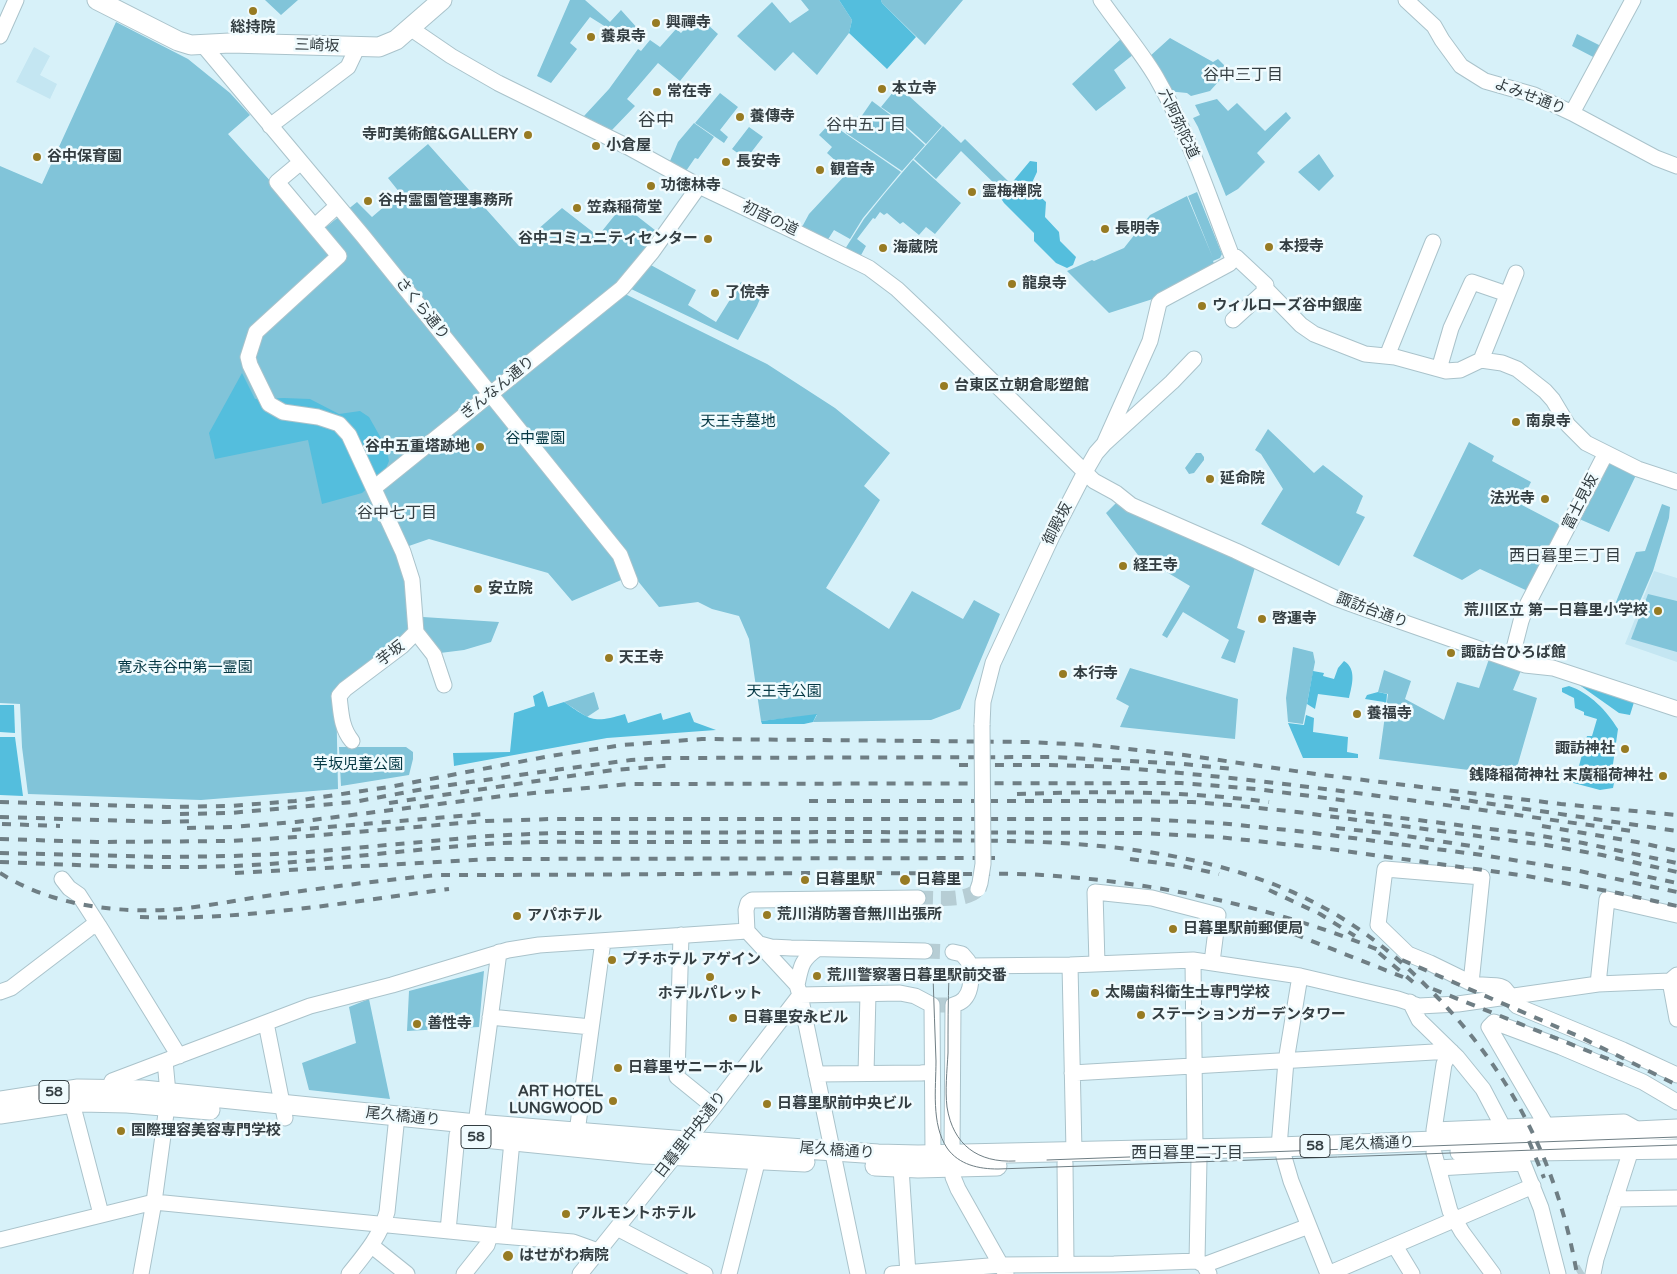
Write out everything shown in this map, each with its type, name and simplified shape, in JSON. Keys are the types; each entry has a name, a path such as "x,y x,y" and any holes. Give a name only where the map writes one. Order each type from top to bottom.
{"main road":[{"name":"三崎坂","path":"97,0 178,41 191,45 230,43 357,48 379,47 396,40 442,0"},
{"name":"尾久橋通り","path":"0,1100 78,1089 109,1089 168,1100 396,1122 476,1124 577,1132 758,1159 878,1154 946,1159 1435,1148 1677,1149"},
{"name":"尾久橋通り","path":"0,1114 72,1103 127,1103 168,1100"},
{"name":"尾久橋通り","path":"396,1122 457,1135 644,1154 681,1148 833,1157 901,1168 946,1159"},
{"name":"尾久橋通り","path":"1435,1148 1640,1130 1677,1129"}],"street":[{"path":"0,36 16,0"},
{"name":"六阿弥陀道","path":"1101,0 1143,58 1167,98 1189,146 1234,258"},
{"path":"1572,113 1633,0"},
{"name":"よみせ通り","path":"1411,4 1434,26 1461,66 1485,81 1534,95 1572,113 1634,148 1677,166"},
{"name":"初音の道","path":"410,28 451,56 498,83 628,147 699,186 866,267 887,281 934,324 1085,472"},
{"name":"さくら通り","path":"203,45 337,206 620,555 630,581"},
{"path":"270,126 348,67 357,48"},
{"path":"300,162 277,182 314,226 337,206"},
{"name":"ぎんなん通り","path":"374,488 622,288 652,252 699,186"},
{"name":"芋坂","path":"314,226 339,256 338,258 256,332 248,357 269,404 284,412 318,417 339,424 348,434 403,552 412,580 416,632 402,646 345,689 339,696 345,733 352,741"},
{"path":"1387,356 1433,242"},
{"path":"1104,444 1150,341 1159,303 1229,264 1234,258 1265,287 1292,317 1314,334 1365,354 1387,356 1446,371 1460,370 1480,360 1502,363 1516,369 1535,382 1553,400 1568,425 1586,442 1638,470 1677,482"},
{"path":"1480,360 1516,273"},
{"path":"1439,369 1451,328 1472,282 1507,294"},
{"path":"1233,320 1265,287"},
{"name":"御殿坂","path":"978,889 983,864 983,702 994,663 1052,534 1096,453 1194,359"},
{"name":"富士見坂","path":"1511,660 1526,607 1606,453"},
{"name":"諏訪台通り","path":"1085,472 1094,481 1116,493 1131,505 1335,598 1525,665 1553,668 1677,709"},
{"path":"416,632 434,655 444,685"},
{"path":"1471,983 1482,877 1385,868 1378,925 1408,954 1471,983 1478,986 1501,986 1517,1006 1623,1050 1677,1075"},
{"path":"62,879 79,896 99,926 172,1059 154,1202 140,1274"},
{"path":"1097,964 1096,892 1152,898 1218,915 1212,962"},
{"path":"918,898 752,900 748,903 746,910 747,931 799,990 909,994 932,1004 932,1072 946,1159 958,1189 1004,1269"},
{"path":"1598,984 1607,899 1677,915"},
{"path":"0,992 12,988 91,927 99,926"},
{"path":"109,1089 112,1081 310,1006 392,985 499,952 539,945 747,931"},
{"path":"681,935 677,1077 714,1107"},
{"path":"577,1132 603,941"},
{"path":"760,944 771,947 817,949 925,950"},
{"path":"817,949 807,956 802,966 799,990 858,1274"},
{"path":"476,1124 499,952"},
{"path":"946,1159 953,1005 962,1002 969,991 970,966 965,956 953,952"},
{"path":"970,966 1070,965 1193,960 1300,976 1398,998 1419,1006 1458,1004 1598,984 1673,978 1677,1019"},
{"path":"1193,960 1193,1066 1203,1267"},
{"path":"1066,1264 1072,1073 1070,965"},
{"path":"1300,976 1286,1061 1281,1152 1328,1274 1533,1186"},
{"name":"日暮里中央通り","path":"580,1274 714,1107 799,990"},
{"path":"866,1073 868,994"},
{"path":"1410,1002 1419,1020 1457,1057 1483,1089 1503,1127"},
{"path":"490,1017 591,1027"},
{"path":"1546,1125 1489,1027 1494,1022 1561,1047 1643,1082 1677,1102"},
{"path":"266,1023 284,1111"},
{"path":"1072,1073 1451,1051"},
{"path":"1451,1051 1444,1064 1435,1148 1450,1211 1462,1232 1493,1274"},
{"path":"816,1074 932,1072"},
{"path":"72,1103 102,1214"},
{"path":"349,1274 372,1246 384,1224 387,1212 396,1122"},
{"path":"1435,1148 1503,1127 1624,1122 1640,1130"},
{"path":"448,1230 457,1135"},
{"path":"464,1274 496,1236 512,1141"},
{"path":"1435,1148 1524,1163 1541,1208 1558,1274"},
{"path":"1593,1273 1631,1150"},
{"path":"729,1274 758,1159"},
{"path":"901,1168 908,1273"},
{"path":"1615,1199 1677,1198"},
{"path":"0,1240 154,1202 573,1242 598,1251"},
{"path":"892,1274 1066,1264 1203,1267 1308,1226"},
{"path":"617,1228 697,1272"},
{"path":"372,1246 407,1274"},
{"path":"1396,1246 1412,1274"}],"shaded area":[{"path":"839,0 881,0 916,37 887,69 849,33 852,20"},
{"path":"34,47 50,56 40,75 57,84 50,99 16,82"},
{"path":"1030,161 1037,162 1037,172 1030,187 1046,202 1045,217 1059,232 1060,241 1076,257 1073,265 1067,268 1056,263 1034,241 1034,233 1000,197"},
{"path":"242,373 255,399 310,399 339,414 360,411 369,417 386,447 389,461 384,473 362,493 322,504 308,440 215,459 209,433"},
{"name":"荒川区立 第一日暮里小学校","path":"1654,571 1677,578 1677,662 1625,644"},
{"path":"1344,661 1351,668 1352,673 1349,698 1318,694 1315,709 1307,704 1313,671 1324,673 1323,676 1334,679 1338,668"},
{"path":"1578,684 1635,699 1630,715 1619,713"},
{"path":"1569,686 1584,693 1597,703 1618,729 1612,771 1615,778 1613,788 1600,790 1566,781 1567,776 1576,777 1587,736 1592,736 1597,719 1584,715 1584,712 1575,708 1574,698 1562,692 1562,688"},
{"path":"543,691 548,707 564,702 580,713 592,718 605,719 625,714 628,723 661,713 663,720 690,712 694,722 716,730 607,738 454,766 453,753 510,752 514,713 535,706 533,696"},
{"path":"1378,692 1387,694 1386,706 1384,702 1365,699 1367,695"},
{"path":"0,705 14,705 15,733 0,732"},
{"path":"817,714 813,722 804,724 762,724 761,721"},
{"path":"1306,715 1314,718 1313,732 1348,737 1347,752 1358,754 1358,758 1303,758 1288,723 1304,725"},
{"path":"0,737 15,737 23,796 0,795"}],"green space":[{"path":"265,0 298,0 281,15"},
{"path":"570,0 585,0 610,22 621,10 639,30 633,38 626,33 622,37 590,17 570,43 577,49 551,83 537,76"},
{"path":"801,0 839,0 852,20 849,33 817,75 793,52 775,71 737,36 772,2 790,23 809,10"},
{"path":"881,0 963,0 925,45"},
{"path":"697,15 718,34 680,81 658,63 627,99 635,106 611,131 584,116 609,89 638,49 641,51 650,40 660,47 676,29 681,33"},
{"name":"谷中霊園","path":"116,22 188,59 230,93 250,115 228,134 272,183 315,236 357,202 372,217 400,193 388,178 428,144 519,246 562,208 598,236 623,205 660,234 615,289 767,364 835,408 890,453 864,486 880,500 826,588 889,629 912,591 963,619 974,600 1000,614 960,709 931,720 813,722 817,715 761,721 749,639 739,616 712,609 698,602 659,607 633,575 572,601 548,573 429,539 406,547 409,628 395,644 336,691 338,789 201,800 28,794 22,747 20,704 0,703 0,166 42,184"},
{"path":"1577,34 1603,47 1597,59 1572,46"},
{"path":"1122,38 1134,54 1114,70 1126,88 1096,111 1072,84"},
{"path":"1170,38 1213,62 1218,59 1229,70 1210,91 1191,96 1187,93 1167,91 1149,57"},
{"path":"898,86 942,126 926,144 897,118 881,107"},
{"path":"720,93 738,107 720,130 728,137 724,143 695,123"},
{"path":"1217,99 1228,111 1237,103 1265,131 1286,112 1291,118 1257,153 1265,162 1238,189 1226,196 1193,118 1200,115 1195,105"},
{"path":"872,101 925,145 902,171 846,133 858,116 861,117"},
{"path":"694,123 714,137 698,159 695,158 686,171 670,161 678,142"},
{"path":"830,123 901,172 863,218 850,239 834,230 827,241 802,227 809,214 848,172 827,153 832,147 819,135"},
{"path":"943,126 961,143 965,139 1008,181 1000,189 961,151 936,179 914,159"},
{"path":"749,127 763,137 746,159 732,149"},
{"path":"1319,154 1334,176 1319,191 1298,172"},
{"path":"913,160 961,203 935,234 926,227 919,235 903,222 900,224 887,213 884,215 880,212 857,239 866,246 860,257 845,249 864,219"},
{"path":"1197,192 1222,254 1220,258 1213,261 1215,266 1159,297 1109,313 1067,271 1124,248 1150,215 1187,196 1213,258 1188,196"},
{"path":"649,264 696,290 688,305 716,322 741,282 762,294 738,340 629,288"},
{"path":"1268,429 1314,473 1323,465 1363,496 1356,513 1365,517 1339,566 1261,524 1283,489 1261,454 1255,450"},
{"path":"1469,442 1494,456 1492,461 1531,482 1520,504 1564,527 1532,593 1480,569 1462,580 1413,556"},
{"path":"1196,453 1201,453 1204,460 1194,473 1189,474 1185,468"},
{"path":"1607,459 1637,473 1609,532 1577,518"},
{"path":"1117,502 1256,564 1237,628 1245,631 1235,663 1221,658 1229,640 1183,612 1167,638 1162,635 1190,586 1138,555 1106,513"},
{"path":"1662,504 1670,507 1669,518 1653,571 1634,615 1614,607 1636,552 1645,551"},
{"name":"荒川区立 第一日暮里小学校","path":"1648,594 1677,601 1677,652 1631,639"},
{"path":"423,617 499,622 491,642 464,650 440,653 423,634"},
{"path":"1293,647 1313,652 1315,662 1303,724 1288,722 1286,698"},
{"path":"1490,656 1522,668 1513,690 1537,698 1515,774 1494,769 1469,770 1379,759 1388,694 1378,692 1384,670 1411,681 1405,699 1444,720 1457,682 1479,688"},
{"path":"1130,668 1238,699 1235,739 1120,727 1129,706 1116,699"},
{"path":"594,692 599,709 587,717 564,702"},
{"name":"芋坂児童公園","path":"339,747 406,747 413,752 409,775 341,786"},
{"path":"484,971 479,1027 407,1031 409,991"},
{"path":"369,999 390,1099 309,1090 302,1063 356,1043 349,1007"}],"tunnel":[{"path":"918,898 959,898 967,896 978,889"},
{"path":"925,951 953,952"},
{"path":"932,1005 953,1005"},
{"path":"1578,1274 1583,1271"}],"tram line":[{"path":"933,976 936,1117 947,1148 963,1162 977,1167 998,1169 1677,1145"},
{"path":"949,976 946,1094 950,1120 955,1132 969,1149 990,1159 1015,1161"},
{"path":"1047,1160 1677,1137"}],"railway":[{"path":"0,802 167,807 230,806 295,801 389,787 550,756 623,745 702,739 1027,742 1091,745 1184,755 1323,775 1561,804 1677,815"},
{"path":"180,814 230,813 354,802 429,788 555,770 631,760 667,758 1055,757 1183,764 1233,769"},
{"path":"389,803 614,770 674,765"},
{"path":"959,765 1081,766 1186,773 1377,796 1632,831"},
{"path":"187,828 296,822 503,796 629,784 1181,783 1256,789 1349,801"},
{"path":"1017,794 1080,792 1175,794 1269,802"},
{"path":"1451,798 1677,831"},
{"path":"809,801 1092,801 1192,802 1230,805 1546,845 1602,855 1677,872"},
{"path":"1329,809 1530,834 1677,863"},
{"path":"292,830 484,814"},
{"path":"0,817 164,822 197,821"},
{"path":"0,839 97,842 231,841 486,821 552,819 1142,819 1219,823 1307,832 1482,855 1575,870 1677,892"},
{"path":"2,824 60,826"},
{"path":"1542,826 1637,842 1677,851"},
{"path":"1336,828 1393,834 1484,848"},
{"path":"0,853 166,857 232,856 298,853 488,836 551,833 1142,833 1218,837 1322,848 1527,876 1677,906"},
{"path":"0,862 205,867 298,862 520,842 957,840 1013,841 1123,849 1178,857 1231,870 1302,896 1338,916 1388,951 1449,1010 1477,1043 1501,1077 1522,1112 1556,1189 1568,1231 1577,1274"},
{"path":"235,873 491,859 995,858"},
{"path":"1130,859 1182,866 1219,874"},
{"path":"0,873 41,893 64,900 110,909 133,910 190,908 330,887 439,875 1032,874 1085,878 1214,899 1257,909 1341,935 1381,951"},
{"path":"1630,873 1677,883"},
{"path":"140,917 217,916 256,913 334,905 449,889"},
{"path":"1269,890 1320,914 1355,936"},
{"path":"1261,921 1403,977"},
{"path":"1379,953 1413,982"},
{"path":"1402,960 1578,1036 1677,1085"},
{"path":"1433,989 1623,1065"},
{"path":"1529,1141 1544,1178"}],"place":[{"name":"総持院","path":"253,11"},
{"name":"興禪寺","path":"656,23"},
{"name":"養泉寺","path":"591,37"},
{"name":"本立寺","path":"882,89"},
{"name":"常在寺","path":"657,92"},
{"name":"養傳寺","path":"740,117"},
{"name":"寺町美術館&GALLERY","path":"528,135"},
{"name":"小倉屋","path":"596,146"},
{"name":"谷中保育園","path":"37,157"},
{"name":"長安寺","path":"726,162"},
{"name":"観音寺","path":"820,170"},
{"name":"功徳林寺","path":"651,186"},
{"name":"霊梅禅院","path":"972,192"},
{"name":"谷中霊園管理事務所","path":"368,201"},
{"name":"笠森稲荷堂","path":"577,208"},
{"name":"長明寺","path":"1105,229"},
{"name":"谷中コミュニティセンター","path":"708,239"},
{"name":"本授寺","path":"1269,247"},
{"name":"海蔵院","path":"883,248"},
{"name":"龍泉寺","path":"1012,284"},
{"name":"了俒寺","path":"715,293"},
{"name":"ウィルローズ谷中銀座","path":"1202,306"},
{"name":"台東区立朝倉彫塑館","path":"944,386"},
{"name":"南泉寺","path":"1516,422"},
{"name":"谷中五重塔跡地","path":"480,447"},
{"name":"延命院","path":"1210,479"},
{"name":"法光寺","path":"1545,499"},
{"name":"経王寺","path":"1123,566"},
{"name":"安立院","path":"478,589"},
{"name":"荒川区立 第一日暮里小学校","path":"1658,611"},
{"name":"啓運寺","path":"1262,619"},
{"name":"諏訪台ひろば館","path":"1451,653"},
{"name":"天王寺","path":"609,658"},
{"name":"本行寺","path":"1063,674"},
{"name":"養福寺","path":"1357,714"},
{"name":"諏訪神社","path":"1625,749"},
{"name":"銭降稲荷神社 末廣稲荷神社","path":"1663,776"},
{"name":"日暮里駅","path":"805,880"},
{"name":"日暮里","path":"905,880"},
{"name":"荒川消防署音無川出張所","path":"767,915"},
{"name":"アパホテル","path":"517,916"},
{"name":"日暮里駅前郵便局","path":"1173,929"},
{"name":"プチホテル アゲイン","path":"612,960"},
{"name":"荒川警察署日暮里駅前交番","path":"817,976"},
{"name":"ホテルパレット","path":"710,977"},
{"name":"太陽歯科衛生士専門学校","path":"1095,993"},
{"name":"ステーションガーデンタワー","path":"1141,1015"},
{"name":"日暮里安永ビル","path":"733,1018"},
{"name":"善性寺","path":"417,1024"},
{"name":"日暮里サニーホール","path":"618,1068"},
{"name":"ART HOTEL LUNGWOOD","path":"613,1101"},
{"name":"日暮里駅前中央ビル","path":"767,1104"},
{"name":"国際理容美容専門学校","path":"121,1131"},
{"name":"アルモントホテル","path":"566,1214"},
{"name":"はせがわ病院","path":"508,1256"}],"district":[{"name":"谷中三丁目","path":"1243,76"},
{"name":"谷中","path":"656,121"},
{"name":"谷中五丁目","path":"866,126"},
{"name":"谷中七丁目","path":"397,514"},
{"name":"西日暮里三丁目","path":"1565,557"},
{"name":"西日暮里二丁目","path":"1187,1154"}],"park label":[{"name":"天王寺墓地","path":"738,422"},
{"name":"寛永寺谷中第一霊園","path":"185,668"},
{"name":"天王寺公園","path":"784,692"}]}
